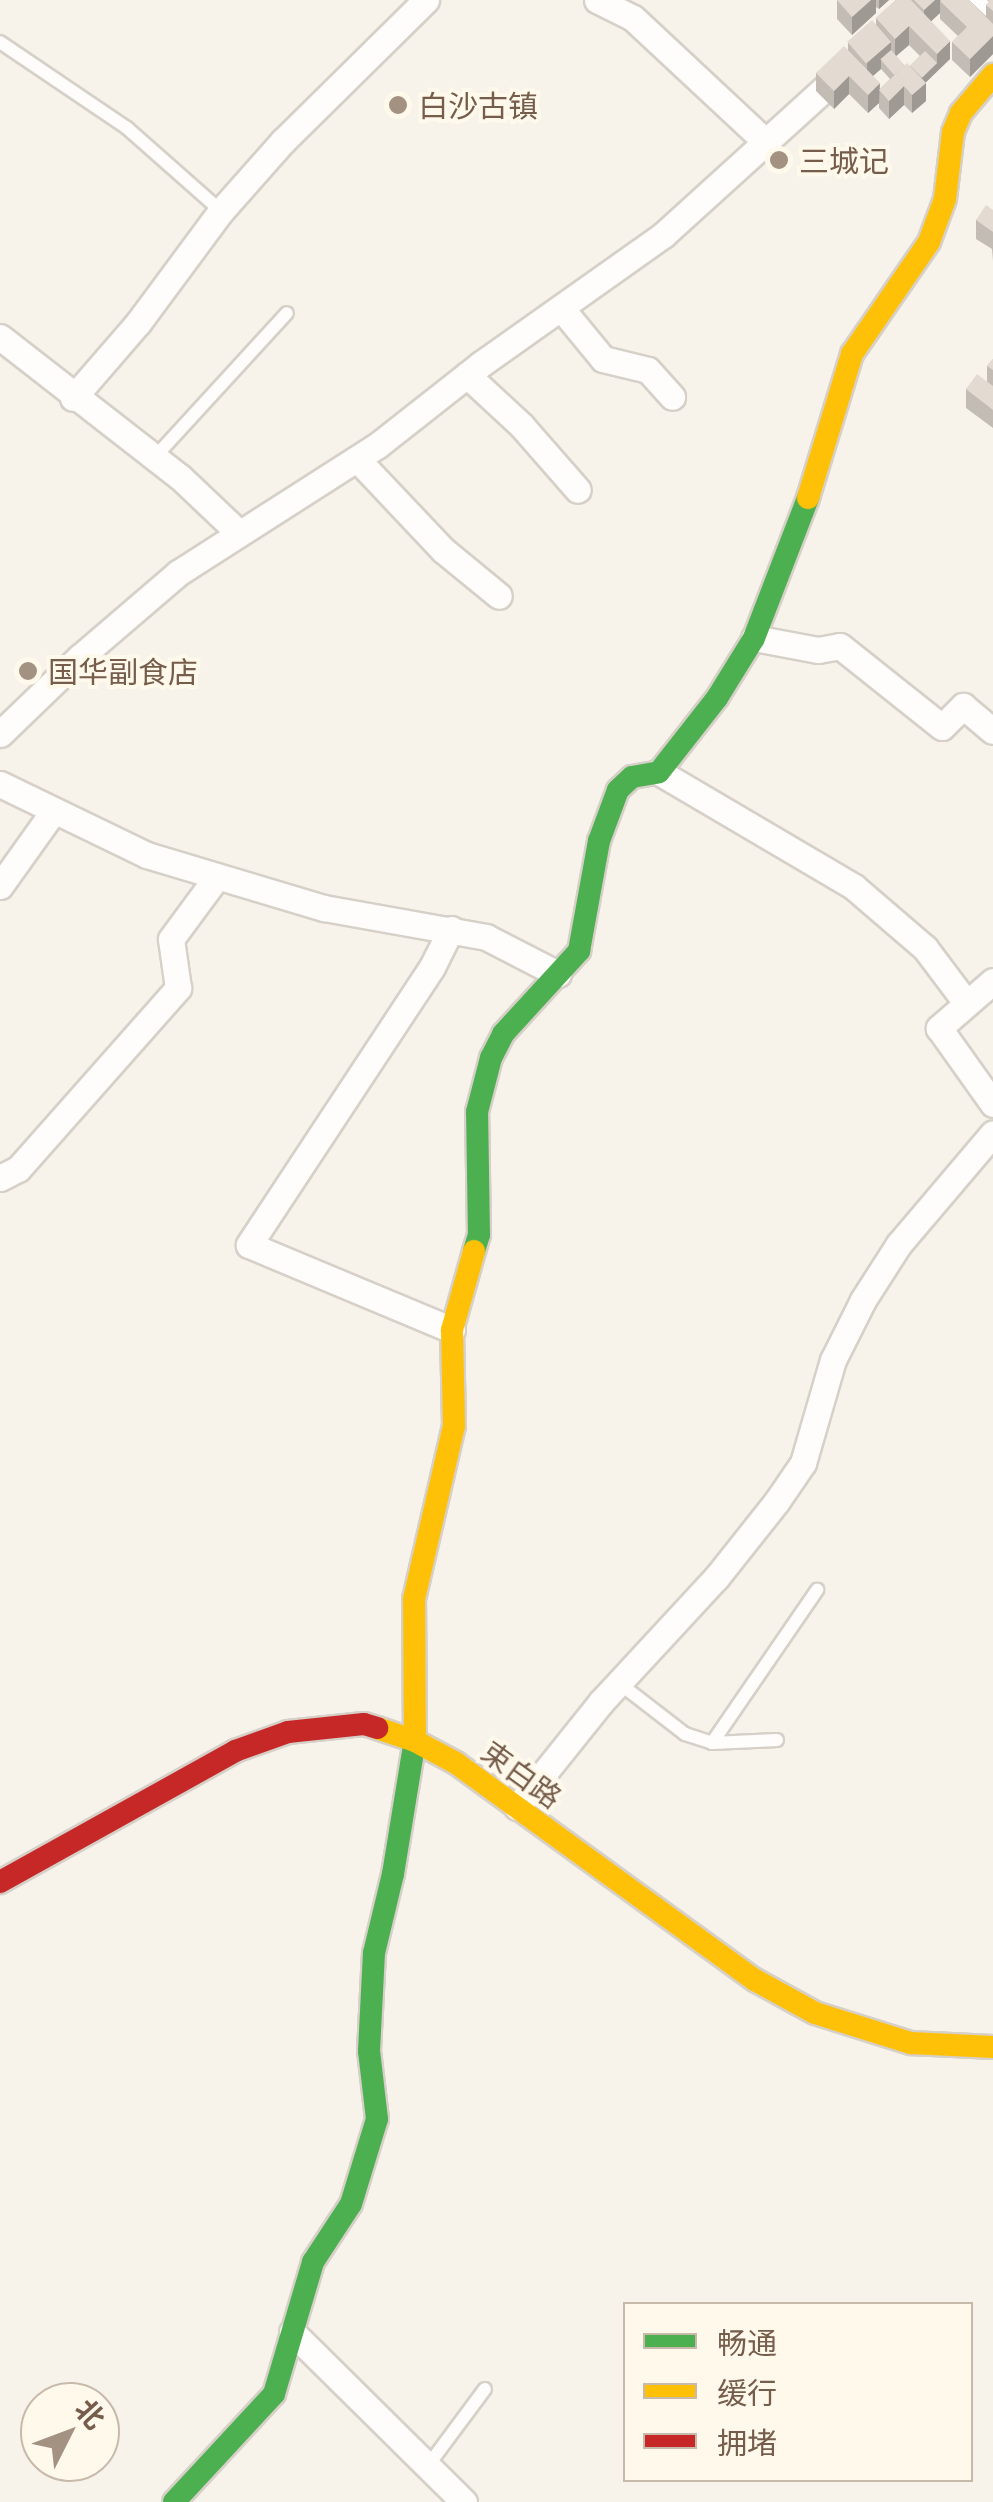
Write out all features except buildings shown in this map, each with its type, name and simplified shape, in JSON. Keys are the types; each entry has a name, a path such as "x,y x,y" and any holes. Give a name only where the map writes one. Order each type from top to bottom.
{"street":[{"path":"72,398 138,323 221,211 282,141 426,0"},
{"path":"598,0 633,18 768,143"},
{"path":"969,0 993,24"},
{"path":"0,734 80,656 178,573 357,459 467,375 663,236 856,59"},
{"path":"174,2502 274,2394 313,2262 351,2204 377,2120 369,2051 374,1953 393,1874 415,1741 414,1599 454,1426 452,1330 479,1236 477,1112 482,1084 503,1034 580,951 609,806 632,778 659,772 717,698 754,638 797,534 852,354 929,242 945,199 953,132 960,112 993,74"},
{"path":"561,308 603,359 648,370 672,397"},
{"path":"0,337 72,398 95,408 155,457 239,533"},
{"path":"467,375 522,425 578,490"},
{"path":"357,459 443,550 499,596"},
{"path":"754,638 818,650 840,646 942,727 963,706 993,731"},
{"path":"659,772 854,887 925,948 965,1001"},
{"path":"0,784 52,813 147,855 216,878 388,922 451,928 486,937 558,974"},
{"path":"0,886 52,813"},
{"path":"0,1178 18,1169 178,988 170,939 216,878"},
{"path":"451,928 432,967 248,1245 452,1330"},
{"path":"992,1102 939,1028 965,1001 993,981"},
{"path":"517,1807 619,1683 716,1578 786,1488 803,1463 833,1360 862,1300 898,1244 993,1133"},
{"name":"束白路","path":"0,1882 261,1740 313,1727 364,1724 415,1741 456,1763 755,1980 814,2014 910,2043 993,2047"},
{"path":"292,2332 464,2502"}],"lane":[{"path":"0,42 128,128 221,211"},
{"path":"155,457 287,313"},
{"path":"712,1743 817,1590"},
{"path":"619,1683 685,1734 712,1743 777,1740"},
{"path":"427,2467 485,2389"}],"traffic: fast":[{"path":"474,1251 479,1235 477,1112 491,1058 503,1034 579,951 599,841 618,790 632,777 659,772 717,698 754,638 808,498"},
{"path":"174,2502 274,2394 313,2262 351,2204 377,2119 369,2051 374,1953 393,1874 415,1739"}],"traffic: slow":[{"path":"808,498 852,354 929,242 945,199 953,132 961,113 993,75"},
{"path":"415,1739 414,1599 454,1426 452,1330 474,1251"},
{"path":"377,1728 415,1741 456,1763 755,1980 815,2013 911,2043 993,2047"}],"traffic: jam":[{"path":"0,1882 235,1751 288,1732 364,1724 377,1728"}],"place":[{"name":"白沙古镇","path":"398,105"},
{"name":"三城记","path":"779,160"},
{"name":"国华副食店","path":"28,671"}]}
